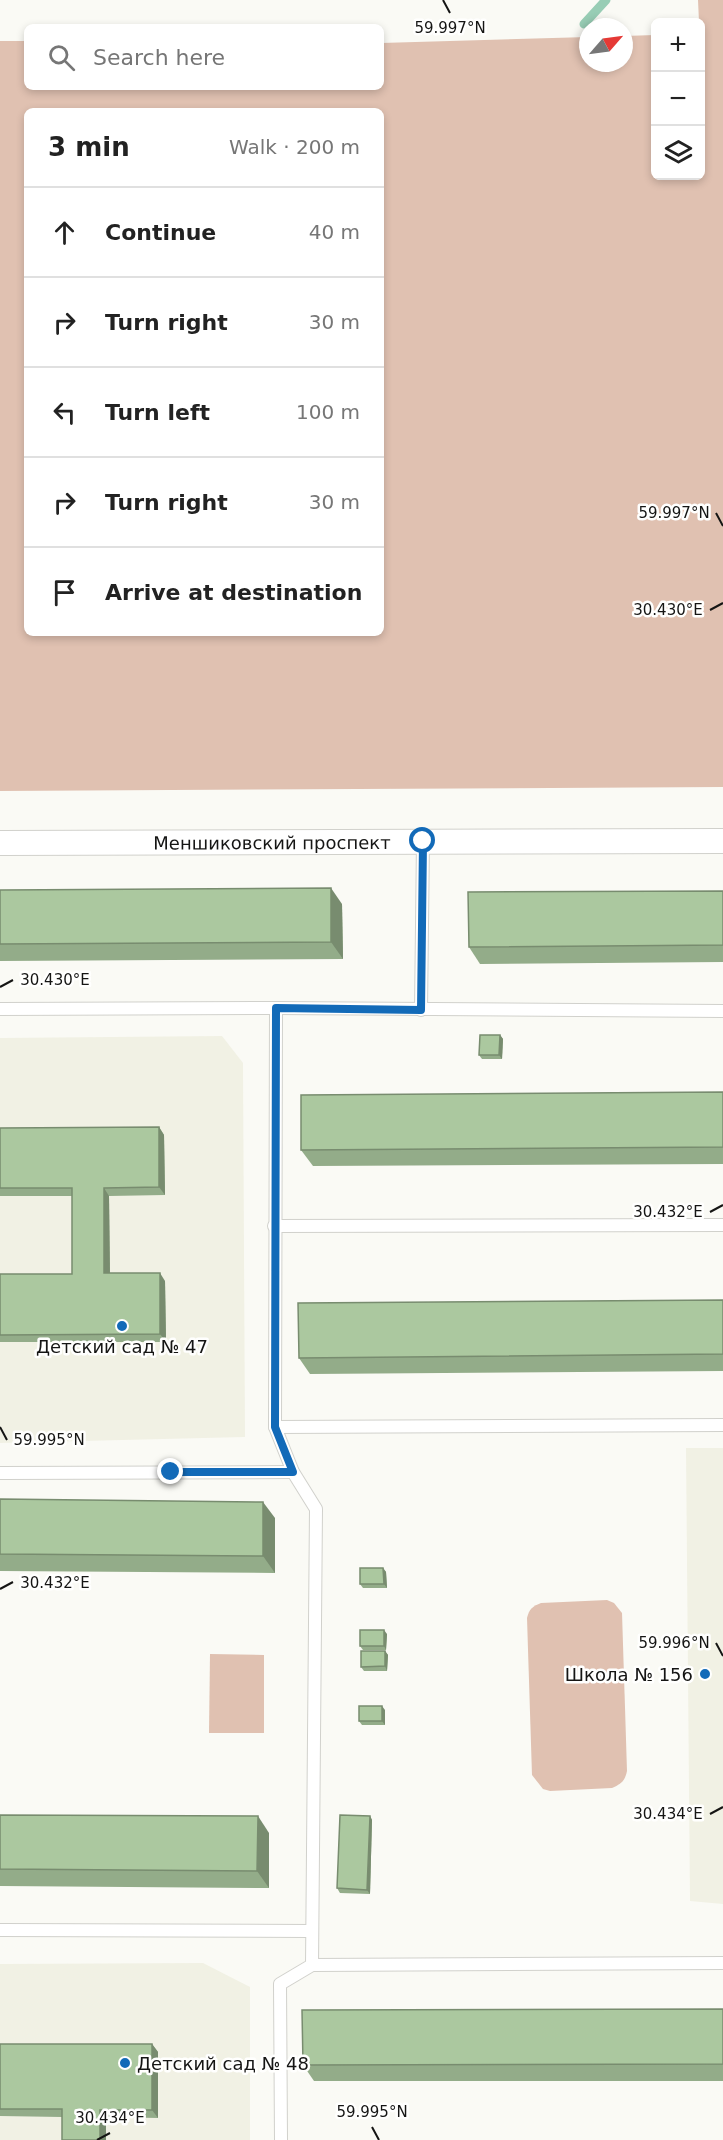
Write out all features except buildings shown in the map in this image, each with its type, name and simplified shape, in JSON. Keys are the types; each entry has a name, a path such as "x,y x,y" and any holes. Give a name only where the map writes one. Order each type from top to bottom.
{"street":[{"name":"Меншиковский проспект","path":"0,843 723,841"}],"lane":[{"path":"421,1010 423,841"},
{"path":"276,1008 275,1427 293,1472 316,1509 312,1965"},
{"path":"0,1009 723,1011"},
{"path":"274,1226 723,1225"},
{"path":"275,1427 723,1425"},
{"path":"0,1473 293,1472"},
{"path":"0,1930 311,1931"},
{"path":"281,2140 280,1984 312,1965 723,1964"}],"shaded area":[{"path":"698,0 723,0 723,787 0,791 0,41 24,41 24,90 384,90 384,43 579,37 579,72 633,72 633,36 651,35 651,180 705,180 705,18 699,18"},
{"name":"Детский сад № 47","path":"222,1036 243,1063 245,1437 0,1443 0,1038"},
{"name":"Школа № 156","path":"686,1448 723,1448 723,1904 690,1901"},
{"path":"607,1600 614,1603 622,1613 626,1774 622,1782 612,1788 550,1791 543,1789 532,1775 528,1615 532,1608 541,1603"},
{"path":"210,1654 264,1655 264,1733 209,1733"},
{"name":"Детский сад № 48","path":"203,1963 250,1987 250,2140 0,2140 0,1964"}],"waterway":[{"path":"590,18 606,0"}],"place":[{"name":"Детский сад № 47","path":"122,1326"},
{"name":"Школа № 156","path":"705,1674"},
{"name":"Детский сад № 48","path":"125,2063"}],"route":[{"path":"171,1472 293,1472 275,1427 276,1008 421,1010 423,841"}]}
